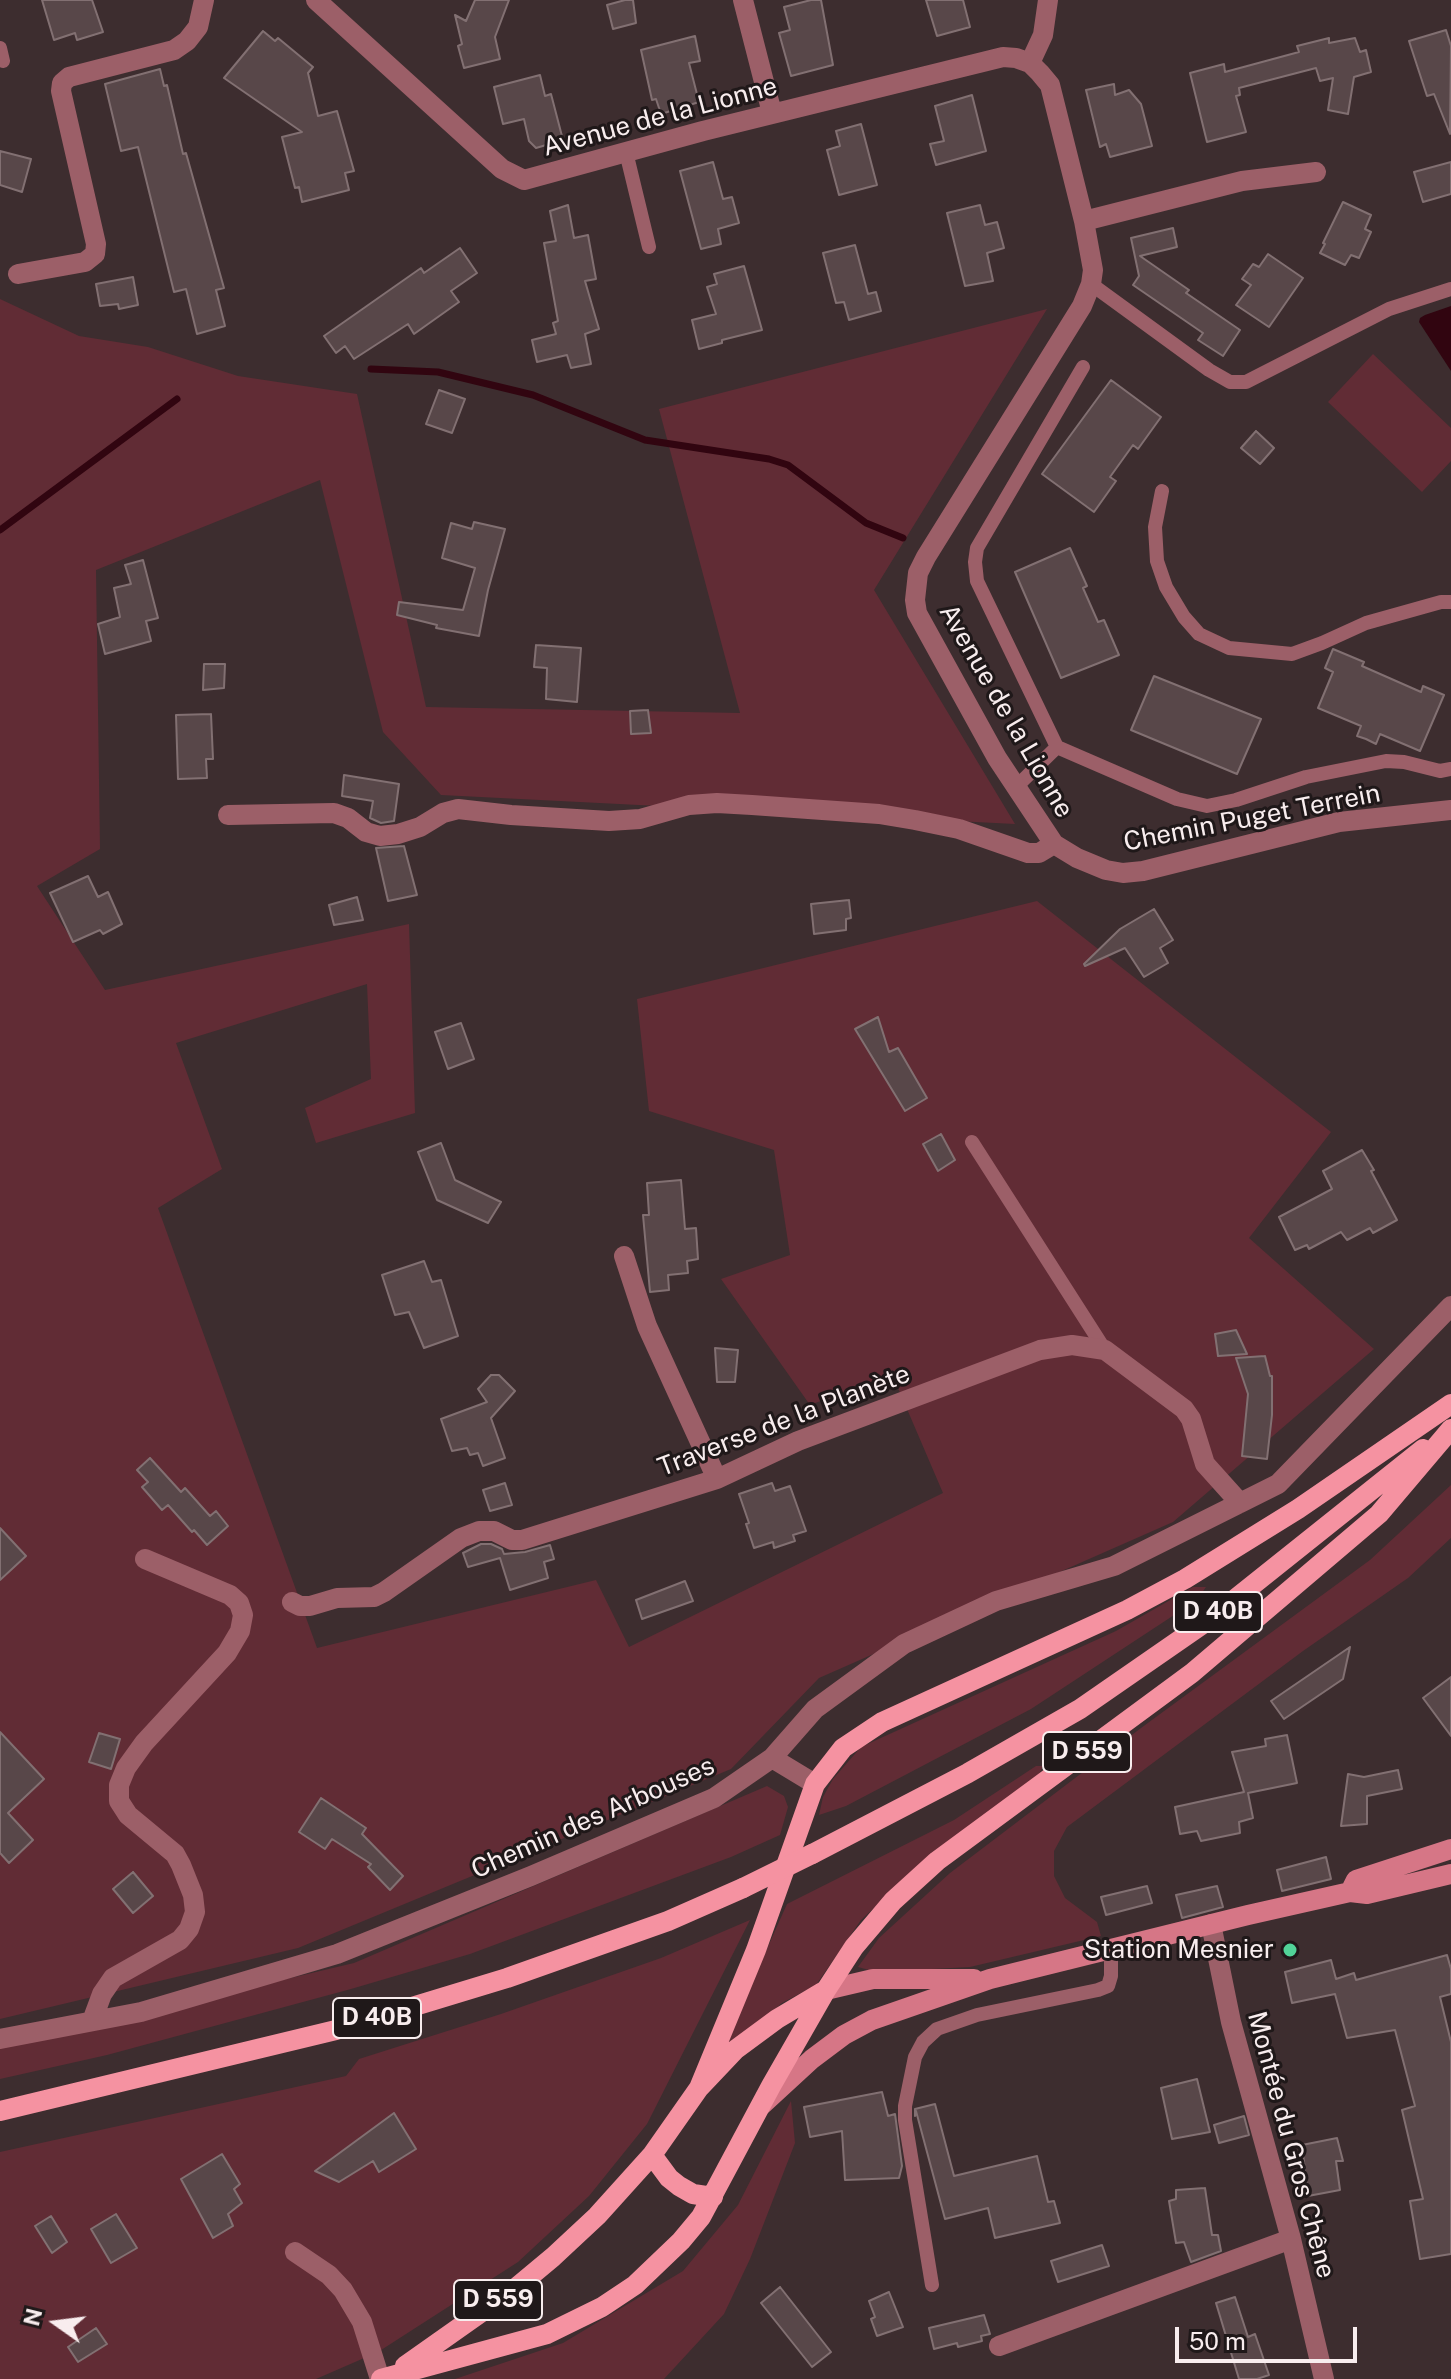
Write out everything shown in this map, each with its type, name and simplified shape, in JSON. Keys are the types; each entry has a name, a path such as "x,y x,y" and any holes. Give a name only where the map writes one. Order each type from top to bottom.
{"main road":[{"name":"D 559","path":"699,2088 756,1950 815,1784 843,1748 882,1722 1127,1610 1185,1579 1298,1509 1451,1404"},
{"name":"D 559","path":"384,2378 547,2334 602,2307 635,2285 701,2217 826,1990 854,1947 893,1901 937,1861 1192,1673 1379,1514 1451,1428"},
{"name":"D 40B","path":"0,2111 350,2026 507,1978 668,1921 743,1888 968,1773 1080,1709 1210,1619 1451,1428"},
{"name":"D 559","path":"384,2378 517,2287 597,2216 652,2155 699,2088 735,2050 777,2019 826,1990"},
{"path":"652,2155 679,2186 693,2194 713,2197"}],"street":[{"path":"18,274 85,262 95,254 96,244 61,91 62,83 69,77 174,50 187,41 198,27 204,0"},
{"name":"Avenue de la Lionne","path":"316,0 502,169 524,180 772,113 1003,57 1030,63"},
{"path":"743,0 772,113"},
{"path":"1048,0 1043,35 1030,63 1050,85 1084,221 1093,270 1091,284"},
{"path":"1084,221 1242,181 1316,172"},
{"name":"Avenue de la Lionne","path":"1054,844 997,758 917,613 915,586 926,557 1082,306 1091,284"},
{"path":"228,815 334,813 348,818 366,832 380,836 409,831 443,813 458,809 609,821 640,819 689,805 729,803 879,814 915,820 959,829 1028,853 1039,853 1054,844"},
{"name":"Chemin Puget Terrein","path":"1054,844 1077,858 1106,870 1123,873 1143,871 1310,827 1451,810"},
{"path":"624,1256 647,1326 717,1479"},
{"name":"Chemin des Arbouses","path":"0,2039 141,2012 337,1954 714,1798 772,1758 815,1709 904,1644 996,1601 1114,1566 1278,1484 1451,1306"},
{"name":"Traverse de la Planète","path":"292,1602 310,1606 337,1598 374,1597 461,1538 479,1531 494,1531 512,1540 522,1540 717,1479 798,1441 1040,1350 1072,1345 1105,1350"},
{"path":"1105,1350 1184,1409 1191,1419 1205,1464 1240,1503"},
{"path":"92,2021 102,1994 113,1978 180,1940 189,1929 195,1912 193,1895 181,1865 175,1854 128,1815 119,1801 119,1785 126,1768 144,1743 227,1653 240,1631 243,1615 239,1603 230,1595 145,1559"},
{"path":"772,1758 815,1784"},
{"path":"1350,1892 1356,1880 1451,1849"},
{"path":"762,2105 812,2059 844,2035 872,2020 990,1979 1350,1892 1367,1894 1451,1874"},
{"name":"Montée du Gros Chêne","path":"1211,1924 1231,2022 1291,2239 1324,2379"},
{"path":"826,1990 873,1979 990,1979"},
{"path":"999,2346 1291,2239"},
{"path":"295,2252 329,2275 343,2290 362,2322 384,2378"}],"lane":[{"path":"626,152 649,247"},
{"path":"1091,284 1230,382 1246,382 1389,309 1451,289"},
{"path":"1083,367 977,548 975,562 977,581 1057,747 1177,799 1207,806 1306,777 1386,761 1440,771 1451,769"},
{"path":"1162,491 1155,527 1157,561 1166,587 1184,617 1199,634 1229,648 1292,654 1366,623 1451,602"},
{"path":"1016,787 1057,747"},
{"path":"972,1142 1105,1350"},
{"path":"932,2285 905,2120 905,2106 919,2049 937,2029 977,2015 1108,1986 1111,1949"}],"shaded area":[{"path":"0,299 79,336 148,347 238,376 357,394 426,707 740,713 659,409 1047,309 874,590 1015,824 441,795 383,732 320,480 96,570 100,849 37,886 105,990 409,924 415,1113 316,1143 305,1108 371,1079 367,984 176,1043 222,1169 158,1208 317,1648 596,1580 629,1647 943,1493 892,1374 810,1405 721,1279 790,1255 774,1150 649,1111 637,999 1037,901 1331,1132 1249,1238 1374,1349 1173,1522 819,1678 731,1769 298,1948 0,2019"},
{"path":"1451,306 1451,371 1419,322 1425,315"},
{"path":"1373,354 1451,428 1451,461 1422,492 1328,402"},
{"path":"1451,1485 1451,1538 1408,1578 1303,1651 1067,1827 1054,1851 1054,1876 1065,1898 1097,1922 1101,1936 970,1967 876,1972 858,1967 879,1938 950,1873 1370,1560"},
{"path":"1193,1587 1206,1587 1197,1600 1031,1709 846,1806 819,1815 823,1797 833,1779 861,1747 1116,1631"},
{"path":"1036,1766 1043,1766 1037,1778 889,1894 861,1920 816,1985 782,2003 728,2050 724,2045 787,1904 954,1820"},
{"path":"767,1786 784,1796 788,1807 780,1835 731,1857 470,1954 107,2055 0,2079 0,2045 354,1963"},
{"path":"750,1920 647,2124 589,2196 518,2262 378,2352 316,2379 0,2379 0,2152 346,2076 359,2059 661,1958"},
{"path":"791,2101 795,2143 750,2259 724,2314 664,2379 455,2379 563,2343 683,2271 738,2205"}],"building":[{"path":"42,0 92,0 103,32 77,40 75,33 54,40"},
{"path":"475,0 509,0 495,37 500,59 464,68 455,15 466,21"},
{"path":"633,0 636,23 613,29 607,5"},
{"path":"821,0 833,65 791,76 779,33 790,30 784,7"},
{"path":"926,0 963,0 970,27 937,36"},
{"path":"1446,30 1451,46 1450,134 1434,94 1427,96 1409,41"},
{"path":"263,31 275,41 278,38 313,67 308,73 318,116 337,111 354,171 345,173 349,190 302,202 299,187 295,188 282,137 302,132 224,78"},
{"path":"695,36 700,61 689,63 699,102 661,114 656,99 652,100 641,50"},
{"path":"1329,38 1329,43 1355,38 1360,52 1366,50 1371,72 1354,77 1348,114 1328,110 1333,78 1320,81 1316,68 1239,88 1240,95 1236,96 1246,132 1207,142 1190,73 1224,64 1225,72 1299,52 1297,46"},
{"path":"160,69 224,288 216,290 225,326 197,334 186,289 174,292 138,147 121,151 105,84"},
{"path":"540,75 545,96 551,94 563,140 536,148 529,141 524,119 503,124 494,87"},
{"path":"1114,84 1115,95 1129,90 1141,104 1152,146 1110,157 1106,144 1100,147 1086,90"},
{"path":"972,95 986,151 936,165 930,144 944,141 935,106"},
{"path":"861,124 877,185 839,195 827,150 840,146 836,131"},
{"path":"0,151 31,159 22,192 0,185"},
{"path":"713,162 723,199 732,197 739,223 718,229 721,244 701,249 680,171"},
{"path":"1451,162 1451,194 1423,202 1414,172"},
{"path":"1343,202 1371,215 1365,229 1371,232 1359,258 1351,255 1345,265 1320,253"},
{"path":"568,205 574,238 588,235 596,279 585,281 599,329 585,334 591,364 571,368 567,355 537,362 532,340 556,334 553,323 558,321 544,243 556,241 550,211"},
{"path":"980,205 985,225 997,222 1004,248 987,253 993,281 965,286 947,213"},
{"path":"1173,228 1177,247 1140,256 1240,330 1223,356 1198,340 1203,333 1133,285 1139,276 1131,238"},
{"path":"855,245 868,294 876,292 881,311 849,320 844,302 836,303 823,253"},
{"path":"460,248 477,273 451,291 459,302 414,334 408,324 354,359 345,346 336,353 324,336 421,268 424,273"},
{"path":"1268,254 1303,278 1269,327 1236,305 1251,285 1242,279 1253,264 1259,267"},
{"path":"744,266 762,330 699,349 692,320 716,314 707,287 717,284 714,274"},
{"path":"133,277 138,305 119,309 118,304 100,306 96,284"},
{"path":"1111,380 1161,417 1138,449 1133,445 1110,477 1116,481 1094,512 1042,474"},
{"path":"439,390 465,399 452,433 426,424"},
{"path":"1256,431 1274,448 1260,464 1241,448"},
{"path":"474,522 505,529 479,636 436,628 437,625 397,615 399,602 463,610 475,568 442,558 451,523 472,529"},
{"path":"1070,548 1087,586 1083,588 1098,622 1104,620 1119,655 1061,678 1015,572"},
{"path":"143,560 158,618 146,621 151,641 105,654 98,624 120,617 114,588 131,584 125,565"},
{"path":"536,645 581,648 577,702 546,699 547,668 534,667"},
{"path":"1333,649 1364,662 1362,666 1421,692 1423,686 1444,695 1420,751 1380,734 1376,744 1357,736 1361,726 1318,708 1333,672 1325,668"},
{"path":"204,664 225,664 224,688 203,690"},
{"path":"1154,676 1261,719 1237,774 1131,730"},
{"path":"648,710 651,733 631,734 630,711"},
{"path":"211,714 213,759 206,759 207,778 178,779 176,715"},
{"path":"344,775 399,784 394,821 381,823 370,818 373,801 342,796"},
{"path":"404,846 417,895 388,901 376,848"},
{"path":"88,876 98,897 108,892 122,924 103,934 100,930 73,942 50,893"},
{"path":"357,897 363,920 334,925 329,905"},
{"path":"849,900 851,918 846,919 846,930 814,934 811,904"},
{"path":"1154,909 1173,940 1160,948 1168,963 1144,977 1125,948 1085,966 1120,929"},
{"path":"878,1017 889,1052 898,1048 927,1098 905,1111 855,1029"},
{"path":"461,1023 474,1059 448,1069 435,1032"},
{"path":"941,1134 955,1160 938,1171 923,1144"},
{"path":"441,1143 455,1180 501,1202 488,1223 437,1200 418,1152"},
{"path":"1362,1150 1397,1220 1373,1233 1370,1228 1347,1240 1341,1232 1309,1249 1307,1245 1295,1250 1279,1217 1332,1189 1323,1171"},
{"path":"681,1180 685,1229 696,1228 698,1259 687,1261 688,1273 668,1275 669,1290 650,1292 643,1215 649,1215 647,1183"},
{"path":"424,1261 432,1282 441,1280 458,1336 424,1348 409,1312 395,1315 382,1275"},
{"path":"1236,1330 1247,1354 1218,1356 1215,1334"},
{"path":"715,1348 738,1350 735,1382 717,1382"},
{"path":"1265,1356 1272,1376 1267,1459 1242,1456 1248,1394 1236,1358"},
{"path":"491,1375 499,1375 515,1391 491,1418 505,1458 483,1466 478,1453 470,1455 467,1448 452,1451 441,1419 487,1402 478,1389"},
{"path":"150,1458 181,1492 185,1488 210,1516 216,1511 228,1526 207,1545 168,1505 162,1510 142,1487 148,1482 137,1470"},
{"path":"505,1483 512,1505 490,1511 483,1490"},
{"path":"772,1483 775,1491 790,1486 806,1531 793,1535 795,1541 774,1548 773,1542 754,1548 739,1494"},
{"path":"0,1528 26,1556 0,1580"},
{"path":"481,1544 491,1544 502,1549 504,1554 550,1545 554,1559 544,1562 548,1578 510,1590 500,1558 468,1567 463,1553"},
{"path":"685,1581 693,1601 642,1619 636,1600"},
{"path":"1350,1647 1343,1679 1284,1719 1271,1701"},
{"path":"1451,1677 1451,1736 1423,1698"},
{"path":"0,1732 44,1779 8,1813 33,1840 9,1863 0,1853"},
{"path":"99,1733 120,1739 111,1769 89,1762"},
{"path":"1287,1735 1297,1783 1248,1793 1253,1818 1239,1822 1240,1833 1201,1841 1197,1831 1180,1834 1175,1807 1244,1792 1232,1752 1266,1746 1265,1739"},
{"path":"1398,1770 1402,1789 1367,1796 1367,1824 1341,1826 1348,1774 1364,1777"},
{"path":"321,1798 366,1828 362,1834 403,1876 390,1890 368,1867 371,1864 332,1839 325,1849 299,1832"},
{"path":"1326,1857 1331,1879 1282,1891 1277,1870"},
{"path":"133,1872 153,1896 133,1913 113,1889"},
{"path":"1147,1886 1152,1903 1106,1915 1101,1897"},
{"path":"1217,1886 1223,1907 1182,1918 1176,1895"},
{"path":"1447,1955 1451,1969 1451,1994 1440,1997 1451,2042 1451,2254 1420,2259 1410,2201 1423,2199 1402,2110 1415,2106 1395,2030 1347,2038 1335,1994 1292,2003 1285,1972 1331,1960 1336,1979 1354,1973 1356,1980"},
{"path":"1197,2079 1210,2132 1172,2139 1161,2088"},
{"path":"882,2092 888,2116 895,2114 902,2166 899,2178 845,2180 842,2131 810,2137 804,2107"},
{"path":"935,2104 954,2176 1037,2156 1048,2202 1054,2201 1060,2223 995,2238 988,2208 945,2219 916,2111 915,2116 915,2109"},
{"path":"394,2113 416,2149 379,2172 373,2161 339,2182 315,2171"},
{"path":"1244,2116 1249,2135 1219,2143 1214,2125"},
{"path":"1337,2138 1343,2161 1336,2161 1340,2190 1308,2196 1302,2145"},
{"path":"222,2154 240,2184 234,2189 242,2203 228,2214 233,2226 213,2238 181,2179"},
{"path":"1205,2188 1212,2235 1218,2235 1221,2251 1191,2262 1184,2242 1176,2243 1169,2201 1176,2199 1176,2190"},
{"path":"116,2214 137,2248 111,2263 91,2229"},
{"path":"51,2216 67,2242 52,2253 35,2226"},
{"path":"1102,2245 1109,2266 1058,2282 1051,2261"},
{"path":"780,2287 831,2352 812,2367 761,2303"},
{"path":"889,2292 903,2327 877,2336 869,2301"},
{"path":"1235,2297 1248,2337 1255,2334 1269,2375 1239,2379 1216,2303"},
{"path":"984,2315 990,2334 981,2336 982,2341 934,2349 929,2328"},
{"path":"96,2328 107,2344 78,2362 68,2347"}],"waterway":[{"path":"371,369 438,372 533,395 645,440 769,459 788,465 866,523 903,538"},
{"path":"0,530 177,399"}],"place":[{"name":"Station Mesnier","path":"1290,1950"}]}
